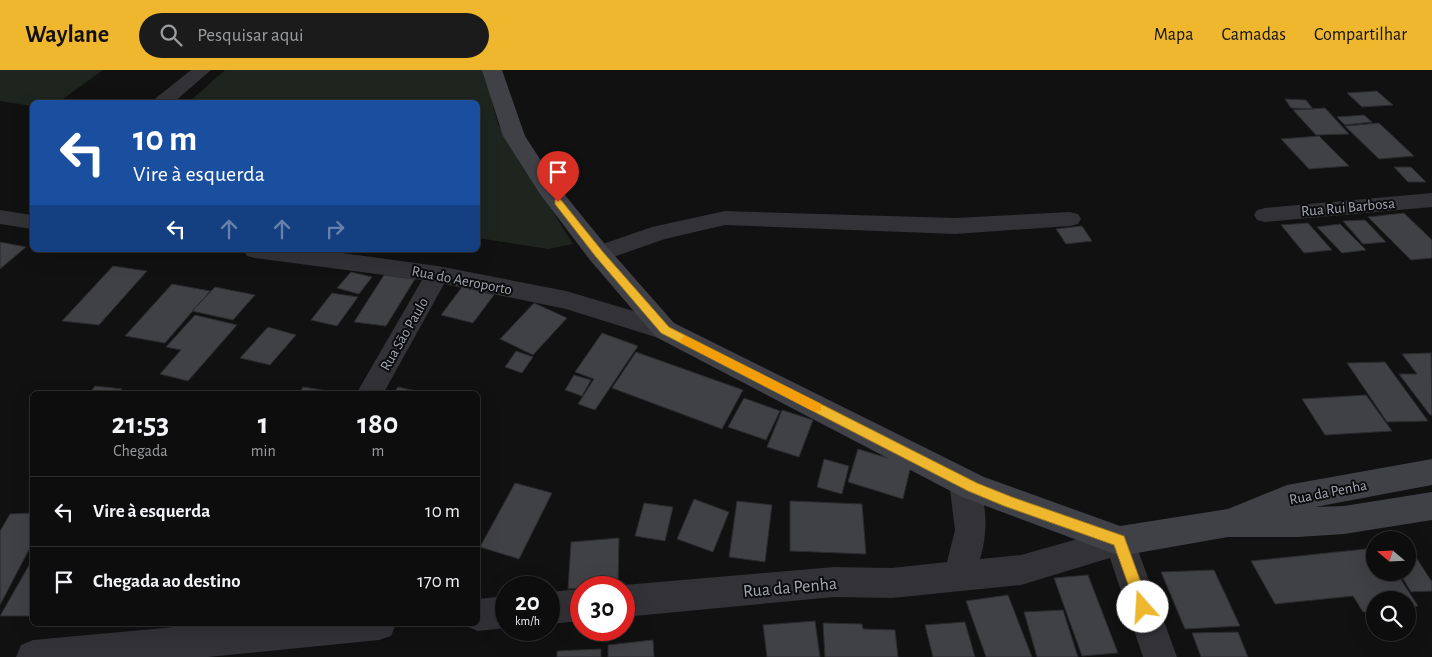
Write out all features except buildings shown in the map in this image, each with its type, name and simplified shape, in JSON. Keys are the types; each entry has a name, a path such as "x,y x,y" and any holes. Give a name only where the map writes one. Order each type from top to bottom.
{"street":[{"path":"165,100 202,70"},
{"path":"492,70 514,136 548,189 665,330 964,482 1009,502 1120,540 1160,657"},
{"name":"Rua Rui Barbosa","path":"1265,215 1432,200"},
{"path":"0,217 29,218"},
{"path":"600,254 660,232 725,218 955,226 1070,219"},
{"name":"Rua do Aeroporto","path":"270,252 438,274 559,299 628,316 665,330"},
{"name":"Rua São Paulo","path":"371,391 438,274"},
{"name":"Rua da Penha","path":"1228,523 1287,499 1432,472"},
{"path":"957,576 969,550 972,528 964,482"},
{"name":"Rua da Penha","path":"635,600 834,582 892,583 1021,570 1120,540 1228,523 1298,523 1344,520 1432,506"},
{"path":"480,615 495,613"},
{"path":"33,657 360,626"}],"shaded area":[{"path":"0,70 103,70 62,100 30,100 30,106 0,101"},
{"path":"225,70 484,70 498,124 573,244 548,249 480,238 480,100 191,100"}],"slow traffic":[{"path":"685,340 817,407"}],"route":[{"path":"558,202 665,330 973,487 1009,502 1120,540 1143,607"}]}
